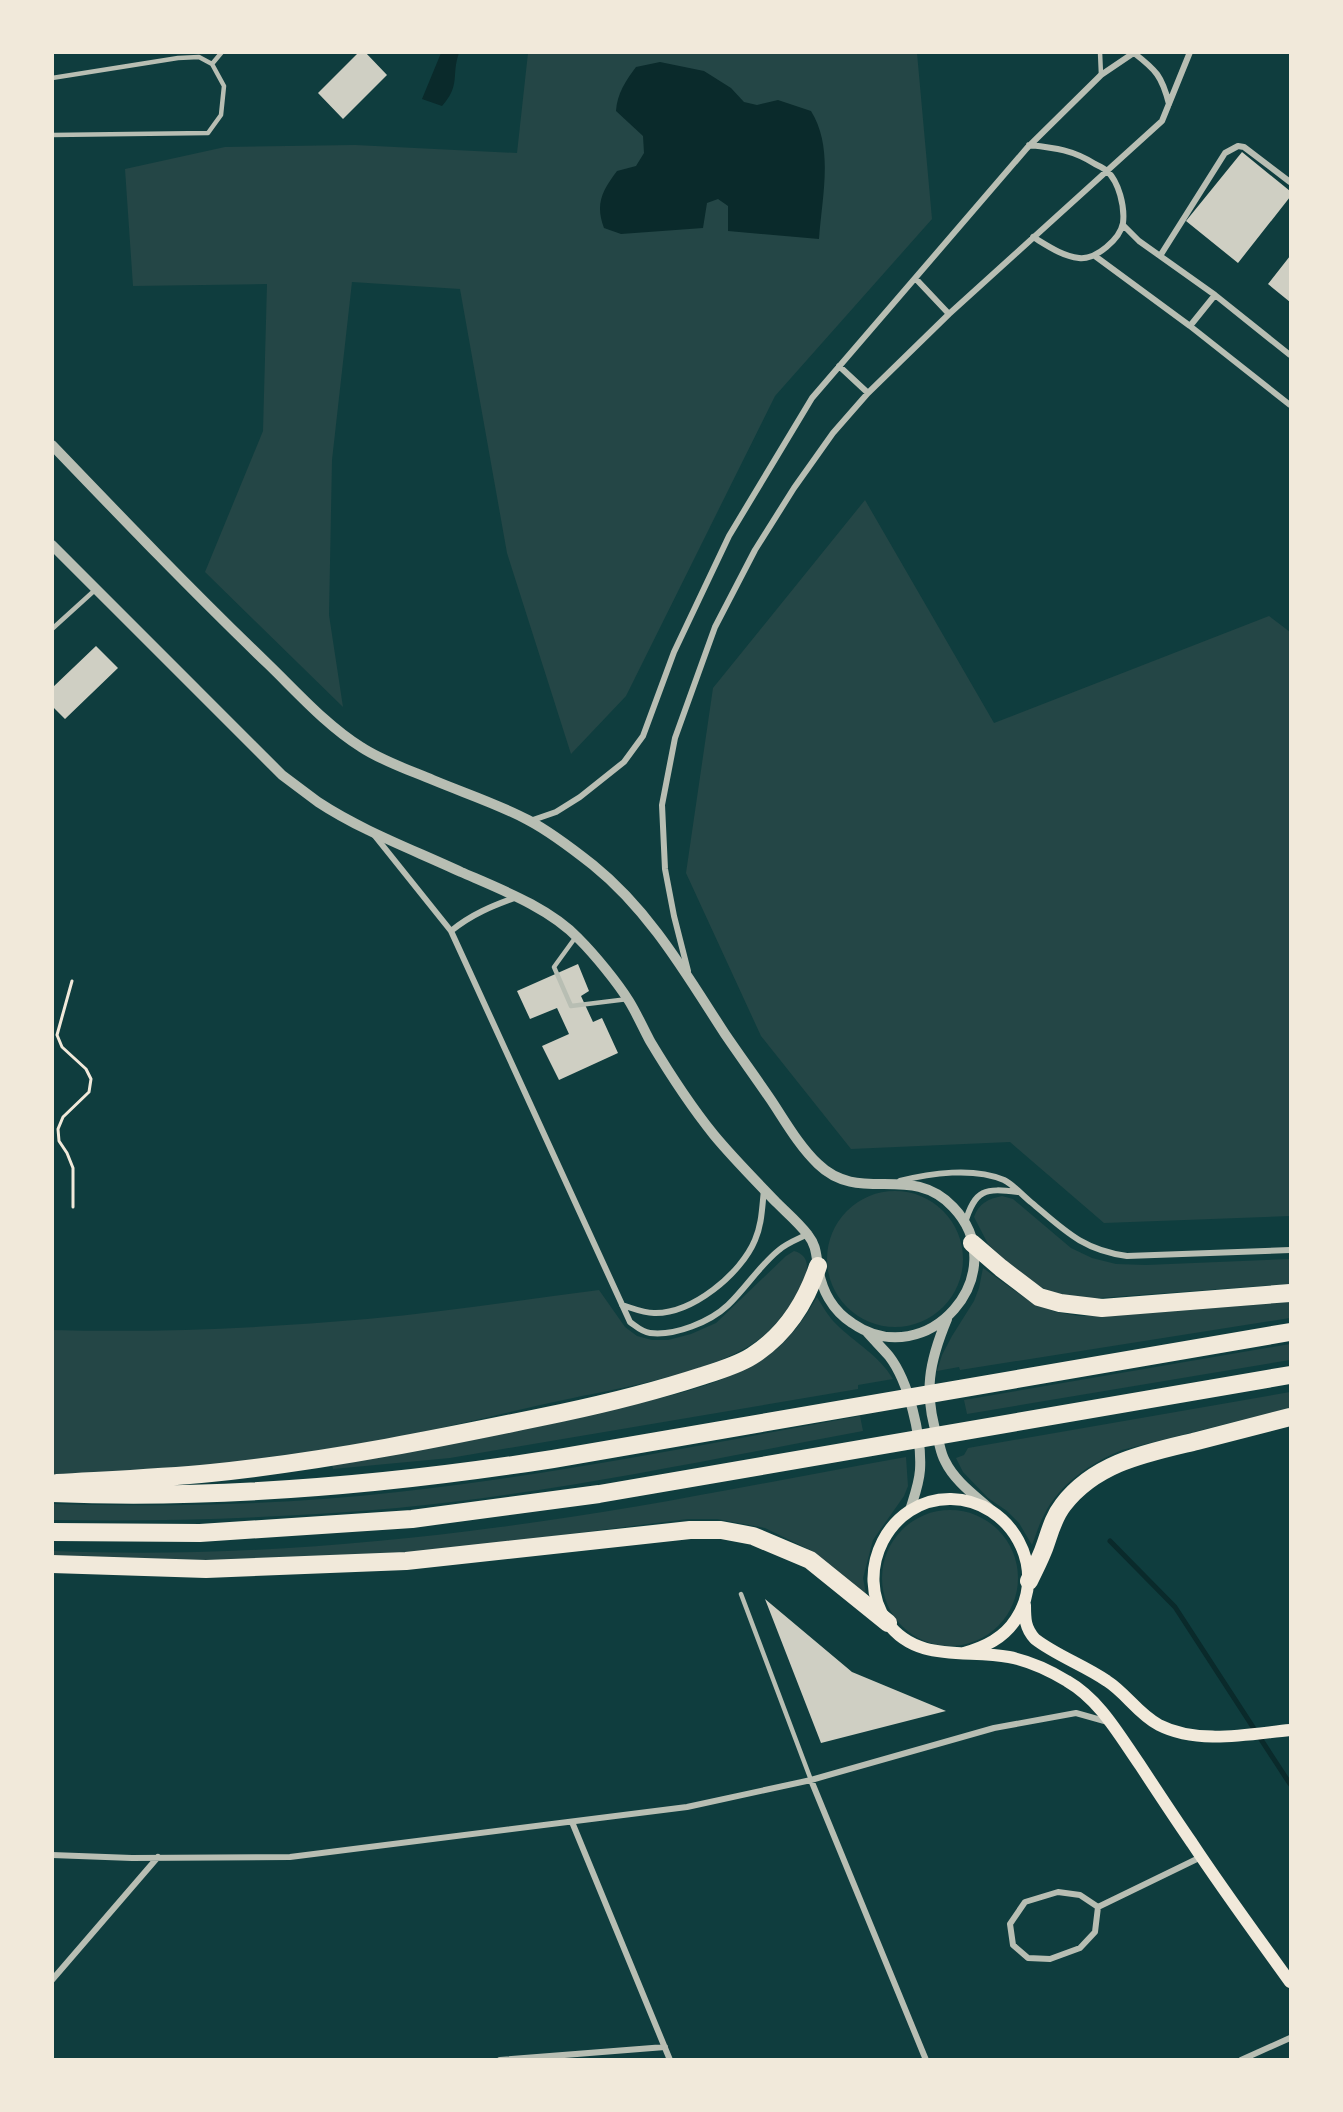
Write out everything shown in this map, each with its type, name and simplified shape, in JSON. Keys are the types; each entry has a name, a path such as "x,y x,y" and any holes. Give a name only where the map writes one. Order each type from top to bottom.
{"highway":[{"path":"972,1243 1032,1292 1060,1304 1102,1308 1290,1293"},
{"path":"52,1483 212,1473 303,1461 474,1431 604,1404 680,1383 751,1357 771,1342 801,1306 810,1290 818,1261"},
{"path":"52,1493 172,1495 279,1491 392,1482 553,1459 1290,1332"},
{"path":"52,1532 200,1533 412,1519 599,1494 1290,1375"},
{"path":"1029,1581 1061,1506 1095,1474 1114,1464 1145,1454 1290,1417"},
{"path":"52,1564 206,1569 406,1561 690,1530 721,1530 753,1536 810,1560 888,1623"}],"main road":[{"path":"1285,1731 1227,1736 1183,1734 1158,1725 1110,1683 1081,1664 1044,1646 1028,1632 1025,1622 1025,1601 1029,1581 1027,1560 1020,1540 1007,1523 991,1510 972,1502 951,1499 930,1502 910,1510 893,1524 881,1541 874,1562 873,1583 877,1604 888,1623 903,1638 922,1649 943,1654 964,1653 1008,1657 1042,1668 1070,1682 1094,1701 1111,1722 1201,1857 1290,1982"},
{"path":"964,1653 984,1647 1002,1635 1016,1620 1025,1601"}],"street":[{"path":"688,974 665,869 662,805 675,738 715,627 755,550 794,488 833,433 868,393 949,314 1162,121 1190,52"},
{"path":"530,821 556,812 580,796 624,762 644,736 674,652 729,536 812,398 1029,145 1101,75 1134,53 1152,66 1164,82 1169,104"},
{"path":"1029,145 1062,149 1078,154 1107,171 1118,188 1122,204 1123,225 1111,243 1095,256 1081,259 1059,253 1034,237"},
{"path":"1160,256 1226,153 1238,147 1244,147 1290,182"},
{"path":"1123,225 1139,241 1215,295 1290,355"},
{"path":"1095,256 1190,326 1290,405"},
{"path":"916,279 949,314"},
{"path":"1190,326 1215,295"},
{"path":"839,366 868,393"},
{"path":"52,445 207,607 338,731 366,751 530,821 594,865 636,905 688,974 726,1035 784,1119 820,1167 833,1176 851,1183 875,1185 937,1173 990,1176 1006,1181 1077,1240 1105,1253 1127,1256 1290,1250"},
{"path":"54,551 96,589 282,775 321,804 371,831 517,897 577,935 628,999 649,1039 712,1133 808,1234 818,1261 823,1287 833,1306 848,1321 867,1332 887,1337 909,1336 929,1330 947,1319 961,1303 970,1284 974,1264 972,1243 965,1223 953,1206 936,1193 917,1185 896,1182"},
{"path":"371,831 451,931 630,1322 649,1333 664,1334 706,1319 726,1307 779,1250 808,1234"},
{"path":"451,931 468,917 517,897"},
{"path":"965,1223 975,1198 984,1191 996,1189 1019,1192"},
{"path":"622,1305 654,1313 672,1311 710,1293 740,1263 755,1241 760,1224 764,1190"},
{"path":"947,1319 936,1345 930,1369 928,1393 932,1422 945,1461 959,1482 991,1510"},
{"path":"867,1332 889,1357 900,1374 914,1419 920,1472 910,1510"},
{"path":"52,1855 290,1857 572,1822 687,1807 811,1780 994,1728 1052,1716 1076,1713 1111,1722"},
{"path":"811,1780 926,2060"},
{"path":"572,1822 670,2060"},
{"path":"52,1980 158,1857"},
{"path":"1098,1906 1201,1857"},
{"path":"1058,1892 1080,1894 1098,1906 1095,1932 1080,1948 1050,1959 1028,1958 1013,1945 1010,1924 1025,1902 1058,1892"},
{"path":"1241,2060 1290,2038"},
{"path":"500,2060 665,2047"}],"lane":[{"path":"178,58 182,52"},
{"path":"212,64 222,52"},
{"path":"1100,52 1101,75"},
{"path":"52,78 178,58 199,57 212,64 224,86 221,115 208,133 52,135"},
{"path":"52,629 96,589"},
{"path":"577,935 554,968 571,1006 628,999"},
{"path":"741,1594 811,1780"}],"path":[{"path":"72,981 57,1035 62,1047 86,1069 92,1079 89,1092 63,1117 58,1129 59,1141 73,1168 74,1207"}],"shaded area":[{"path":"441,53 459,53 454,86 442,106 422,99"},
{"path":"528,53 917,53 932,219 775,396 626,696 571,754 507,553 460,289 352,282 332,460 329,615 343,707 205,572 263,431 267,284 133,286 125,169 225,147 355,145 517,153"},
{"path":"660,62 704,71 731,88 744,102 757,105 778,100 811,111 818,125 824,156 825,173 819,239 728,231 728,206 718,199 707,203 703,228 621,234 604,228 600,205 607,185 617,171 636,166 644,153 643,136 616,111 620,93 636,67"},
{"path":"865,500 994,723 1269,616 1290,632 1290,1216 1104,1223 1010,1142 851,1149 761,1036 686,873 713,688"},
{"path":"895,1191 921,1196 933,1202 943,1211 952,1221 958,1233 963,1259 958,1285 952,1297 943,1307 933,1316 921,1322 895,1327 869,1322 857,1316 847,1307 838,1297 832,1285 827,1259 832,1233 838,1221 847,1211 857,1202 869,1196"},
{"path":"1002,1196 1013,1199 1071,1248 1092,1258 1116,1264 1146,1265 1290,1259 1290,1284 1085,1299 1054,1294 1036,1284 988,1244 974,1217 985,1202"},
{"path":"794,1251 804,1257 807,1266 805,1278 783,1315 768,1332 750,1346 727,1357 674,1376 413,1434 341,1447 220,1464 53,1476 53,1330 171,1330 328,1322 425,1313 599,1290 625,1327 637,1336 652,1340 668,1340 691,1334 716,1323"},
{"path":"983,1268 1032,1303 1056,1312 1079,1316 1113,1316 1290,1302 1290,1318 960,1370 959,1367 937,1371 952,1336 974,1301"},
{"path":"817,1297 833,1321 874,1356 893,1379 858,1385 858,1389 450,1458 333,1469 332,1464 517,1431 702,1387 737,1373 771,1353 797,1328"},
{"path":"1290,1344 1290,1360 967,1414 964,1400"},
{"path":"1290,1392 1290,1408 1122,1450 1099,1461 1077,1475 1059,1493 1042,1518 1032,1545 1019,1523 1007,1511 988,1498 963,1472 956,1458 964,1455 968,1448"},
{"path":"860,1416 863,1431 631,1475 456,1502 268,1517 53,1520 53,1504 182,1505 269,1502 355,1496 456,1485 629,1458"},
{"path":"906,1457 908,1486 904,1496 873,1540 863,1578 866,1594 814,1552 765,1528 717,1519 688,1519 403,1555 172,1562 53,1558 53,1551 164,1553 276,1549 444,1534 602,1512"},
{"path":"950,1510 976,1515 988,1521 998,1530 1007,1540 1013,1552 1018,1578 1013,1604 1007,1616 998,1626 988,1635 976,1641 950,1646 924,1641 912,1635 902,1626 893,1616 887,1604 882,1578 887,1552 893,1540 902,1530 912,1521 924,1515"}],"building":[{"path":"359,52 365,52 387,75 343,119 318,93"},
{"path":"1242,152 1290,191 1290,197 1238,263 1186,221"},
{"path":"1290,256 1290,302 1268,284"},
{"path":"96,646 118,668 65,719 52,706 52,688"},
{"path":"578,964 589,991 581,996 593,1022 602,1018 618,1053 559,1080 542,1046 569,1034 557,1008 530,1019 517,991"},
{"path":"765,1599 852,1672 946,1711 821,1743"}],"waterway":[{"path":"1110,1541 1175,1607 1290,1784"}]}
